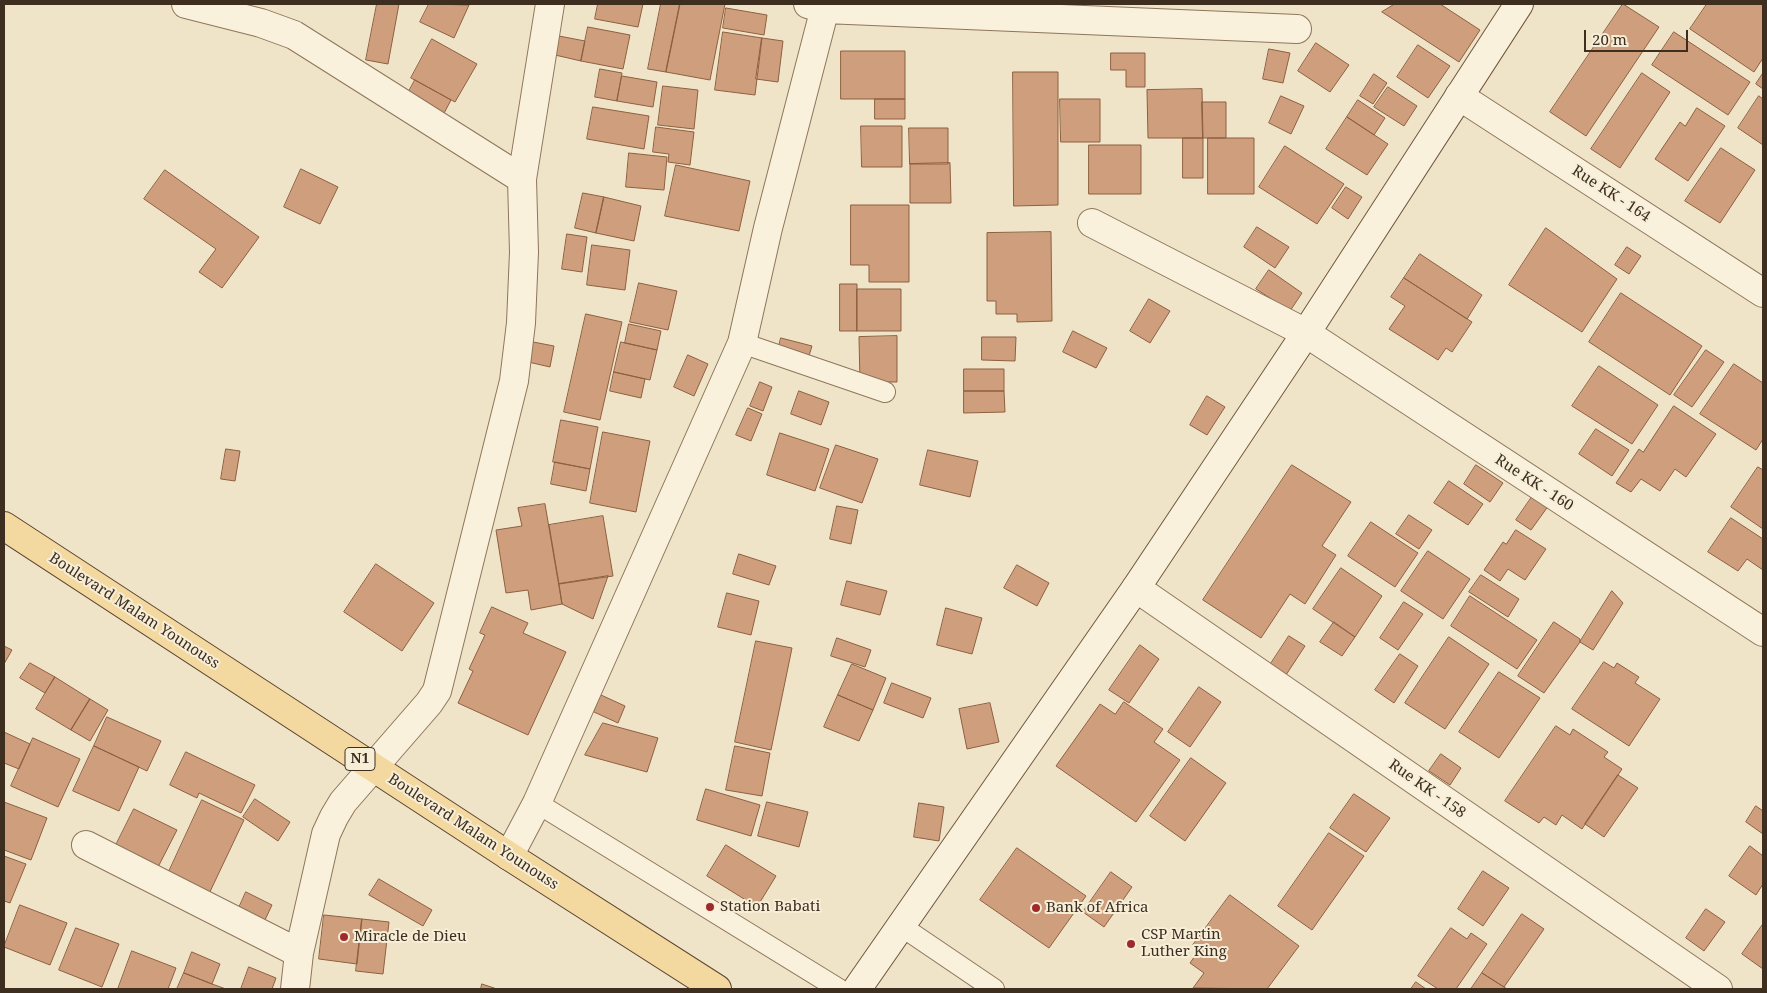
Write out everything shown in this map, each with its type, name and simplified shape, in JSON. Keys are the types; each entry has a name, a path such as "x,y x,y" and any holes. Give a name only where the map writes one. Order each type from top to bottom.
{"main road":[{"name":"Boulevard Malam Younouss","path":"4,526 509,856 717,989"}],"street":[{"path":"193,4 261,23 294,35 522,179"},
{"path":"295,989 300,953 326,834 343,802 429,703 437,691 514,381 522,314 524,252 522,179 550,4"},
{"path":"857,989 1136,588 1306,333 1519,4"},
{"path":"509,856 537,803 742,343 819,5 1297,29"},
{"name":"Rue KK - 164","path":"1459,96 1763,293"},
{"name":"Rue KK - 160","path":"1092,223 1306,333 1763,632"},
{"name":"Rue KK - 158","path":"1136,588 1718,989"},
{"path":"86,845 300,953"}],"lane":[{"path":"742,343 885,392"},
{"path":"537,803 839,989"},
{"path":"901,926 994,989"}],"building":[{"path":"377,4 399,4 388,64 366,60"},
{"path":"429,4 469,5 454,38 420,22"},
{"path":"598,4 643,4 638,27 595,19"},
{"path":"661,4 680,4 666,72 648,69"},
{"path":"680,4 725,4 710,80 666,72"},
{"path":"1395,4 1440,4 1480,30 1459,62 1382,12"},
{"path":"1623,4 1659,27 1586,136 1550,112"},
{"path":"1707,4 1763,4 1763,58 1754,72 1690,29"},
{"path":"726,8 767,15 764,35 723,28"},
{"path":"588,27 630,35 623,69 581,61"},
{"path":"723,32 762,38 755,95 715,90"},
{"path":"1674,32 1750,82 1728,115 1652,65"},
{"path":"559,36 585,41 581,61 555,55"},
{"path":"762,38 783,41 778,82 756,79"},
{"path":"432,39 477,64 455,102 411,78"},
{"path":"1316,43 1349,65 1330,92 1298,71"},
{"path":"1418,45 1450,66 1428,98 1397,77"},
{"path":"1269,49 1290,53 1283,83 1263,79"},
{"path":"841,51 905,51 905,99 841,99"},
{"path":"1111,53 1145,53 1145,87 1126,87 1126,70 1111,70"},
{"path":"600,69 622,73 617,101 595,97"},
{"path":"1013,72 1058,72 1058,205 1014,206"},
{"path":"1642,73 1670,92 1620,168 1591,149"},
{"path":"1763,73 1763,89 1756,84"},
{"path":"1374,74 1387,83 1373,104 1360,96"},
{"path":"622,76 657,82 653,107 617,101"},
{"path":"415,80 451,100 441,119 405,99"},
{"path":"663,86 698,90 694,129 658,125"},
{"path":"1388,87 1417,106 1404,126 1374,107"},
{"path":"1202,89 1203,138 1148,138 1147,90"},
{"path":"1281,96 1304,106 1291,134 1269,123"},
{"path":"1759,96 1763,99 1763,145 1738,128"},
{"path":"875,99 905,99 905,119 875,119"},
{"path":"1060,99 1100,99 1100,142 1061,142"},
{"path":"1358,100 1385,118 1374,135 1347,117"},
{"path":"1202,102 1226,102 1226,138 1203,138"},
{"path":"593,107 649,116 644,149 587,139"},
{"path":"1697,108 1725,126 1688,181 1655,159 1680,122 1685,126"},
{"path":"1347,117 1388,144 1367,175 1326,149"},
{"path":"861,126 902,126 902,167 862,167"},
{"path":"656,127 694,132 690,165 668,162 669,154 653,152"},
{"path":"909,128 948,128 948,164 910,164"},
{"path":"1183,138 1203,138 1203,178 1183,178"},
{"path":"1208,138 1254,138 1254,194 1208,194"},
{"path":"1089,145 1141,145 1141,194 1089,194"},
{"path":"1285,146 1344,184 1317,224 1259,187"},
{"path":"1721,148 1755,170 1720,223 1685,201"},
{"path":"629,153 667,157 664,190 626,187"},
{"path":"950,163 951,203 910,203 910,164"},
{"path":"676,165 750,181 739,231 665,216"},
{"path":"301,169 338,187 320,224 284,207"},
{"path":"165,170 259,237 222,288 199,272 216,249 144,199"},
{"path":"1346,187 1362,197 1348,219 1332,208"},
{"path":"583,193 604,197 596,233 575,228"},
{"path":"604,197 641,206 634,241 596,233"},
{"path":"851,205 909,205 909,282 869,282 869,265 851,265"},
{"path":"1257,227 1289,247 1275,268 1244,247"},
{"path":"1546,228 1617,279 1582,332 1509,285"},
{"path":"1051,232 1052,321 1017,322 1017,314 996,314 996,301 987,301 987,233"},
{"path":"567,234 587,237 582,272 562,269"},
{"path":"592,245 630,250 625,290 587,285"},
{"path":"1627,247 1641,256 1629,274 1615,265"},
{"path":"1420,254 1482,295 1467,319 1404,278"},
{"path":"1269,270 1302,293 1290,311 1256,289"},
{"path":"1404,278 1472,322 1452,352 1446,348 1438,360 1389,329 1405,306 1391,297"},
{"path":"639,283 677,291 668,330 630,322"},
{"path":"840,284 857,284 857,331 840,331"},
{"path":"857,289 901,289 901,331 857,331"},
{"path":"1621,293 1702,346 1670,395 1589,342"},
{"path":"1149,299 1170,311 1150,343 1130,331"},
{"path":"586,314 622,322 600,420 564,412"},
{"path":"629,324 661,331 657,350 625,343"},
{"path":"1073,331 1107,348 1096,368 1063,352"},
{"path":"897,336 897,382 860,382 859,337"},
{"path":"982,337 1016,337 1015,361 982,360"},
{"path":"781,338 812,346 808,359 778,350"},
{"path":"528,341 554,346 550,367 524,361"},
{"path":"621,342 657,350 650,380 614,372"},
{"path":"1706,350 1724,362 1692,407 1674,395"},
{"path":"688,355 708,364 694,396 674,387"},
{"path":"1734,364 1763,383 1763,439 1756,450 1700,414"},
{"path":"1599,366 1658,405 1632,444 1572,406"},
{"path":"964,369 1004,369 1004,391 964,391"},
{"path":"614,372 645,379 641,398 610,391"},
{"path":"760,382 772,387 763,411 750,406"},
{"path":"799,391 829,402 821,425 791,414"},
{"path":"964,391 1004,391 1005,412 964,413"},
{"path":"1207,396 1225,407 1207,435 1190,425"},
{"path":"1674,406 1716,434 1686,477 1675,469 1660,491 1641,479 1631,492 1616,483 1639,449 1643,452"},
{"path":"748,408 762,414 751,441 736,435"},
{"path":"561,420 598,427 590,469 553,462"},
{"path":"1596,429 1629,450 1612,476 1579,454"},
{"path":"603,432 650,441 636,512 590,503"},
{"path":"780,433 829,449 815,491 767,475"},
{"path":"836,445 878,459 862,503 820,488"},
{"path":"226,449 240,451 235,481 221,479"},
{"path":"928,450 978,461 970,497 920,485"},
{"path":"555,462 590,469 586,491 551,484"},
{"path":"1292,465 1351,502 1322,546 1336,555 1305,604 1290,594 1261,638 1203,600"},
{"path":"1476,465 1503,483 1490,502 1464,484"},
{"path":"1758,467 1763,470 1763,529 1731,507"},
{"path":"1449,481 1483,504 1468,525 1434,503"},
{"path":"1534,494 1549,505 1531,530 1516,520"},
{"path":"545,504 562,604 531,610 528,590 506,593 496,530 522,526 518,508"},
{"path":"837,506 858,510 851,544 830,539"},
{"path":"1409,515 1432,530 1419,549 1396,534"},
{"path":"603,516 613,576 559,584 549,525"},
{"path":"1731,518 1763,539 1763,570 1747,559 1738,571 1708,552"},
{"path":"1371,522 1418,553 1395,587 1348,556"},
{"path":"1516,530 1546,549 1525,580 1508,569 1500,581 1484,570 1503,542 1506,544"},
{"path":"1428,551 1470,579 1443,619 1401,591"},
{"path":"739,554 776,566 769,585 733,574"},
{"path":"376,564 434,603 402,651 344,612"},
{"path":"1017,565 1049,583 1037,606 1004,588"},
{"path":"1341,568 1382,596 1355,637 1313,609"},
{"path":"1481,575 1519,599 1508,617 1469,592"},
{"path":"608,576 593,619 562,604 559,584"},
{"path":"847,581 887,591 880,615 841,605"},
{"path":"1612,591 1623,603 1593,650 1580,642"},
{"path":"727,593 759,601 751,635 718,627"},
{"path":"1470,596 1537,640 1517,669 1451,626"},
{"path":"1404,602 1423,614 1398,650 1380,638"},
{"path":"492,607 528,623 523,633 566,652 528,735 458,703 473,671 469,669 485,635 480,633"},
{"path":"946,608 982,618 972,654 937,645"},
{"path":"1334,622 1355,637 1342,656 1320,642"},
{"path":"1554,622 1580,639 1580,642 1544,693 1518,676"},
{"path":"1289,636 1305,646 1286,675 1270,665"},
{"path":"1449,637 1489,664 1445,729 1405,703"},
{"path":"837,638 871,650 865,667 831,656"},
{"path":"756,641 792,648 771,750 735,742"},
{"path":"1140,645 1159,659 1129,703 1109,690"},
{"path":"4,646 12,650 4,664"},
{"path":"1400,654 1418,666 1394,703 1375,690"},
{"path":"1604,662 1614,668 1617,663 1639,677 1635,683 1660,699 1629,746 1572,709"},
{"path":"30,663 55,677 45,693 20,678"},
{"path":"852,664 886,678 873,710 838,695"},
{"path":"1499,672 1540,698 1499,758 1459,732"},
{"path":"55,677 90,699 71,730 36,709"},
{"path":"892,683 931,698 923,718 884,703"},
{"path":"1199,687 1221,702 1190,747 1168,732"},
{"path":"601,695 625,706 618,723 594,712"},
{"path":"838,695 873,710 859,741 824,727"},
{"path":"90,699 108,710 90,741 71,730"},
{"path":"1124,702 1163,729 1154,742 1180,760 1136,822 1056,766 1100,704 1115,714"},
{"path":"990,703 999,742 967,749 959,709"},
{"path":"107,717 161,741 147,771 94,746"},
{"path":"603,723 658,738 647,772 585,755"},
{"path":"1556,726 1570,735 1573,729 1608,752 1604,757 1622,769 1582,829 1562,815 1556,825 1544,817 1539,823 1505,801"},
{"path":"4,732 30,744 19,769 4,763"},
{"path":"33,738 80,759 58,807 11,786"},
{"path":"94,746 139,767 119,811 73,791"},
{"path":"735,746 770,753 762,796 726,790"},
{"path":"186,752 255,785 241,813 199,793 197,798 170,785"},
{"path":"1441,754 1461,768 1450,785 1429,771"},
{"path":"1191,758 1226,783 1185,841 1150,816"},
{"path":"1618,775 1638,788 1604,837 1585,824"},
{"path":"706,789 760,805 751,836 697,820"},
{"path":"1354,794 1390,818 1366,852 1330,828"},
{"path":"255,799 290,822 278,841 243,817"},
{"path":"202,800 244,820 207,898 166,878"},
{"path":"4,802 47,818 31,860 4,850"},
{"path":"767,802 808,812 799,847 758,836"},
{"path":"919,803 944,807 939,841 914,837"},
{"path":"1756,806 1763,811 1763,834 1746,822"},
{"path":"134,809 177,830 157,869 114,849"},
{"path":"1329,833 1364,856 1312,930 1278,906"},
{"path":"726,845 776,876 757,907 707,876"},
{"path":"1750,846 1763,856 1763,884 1756,895 1729,876"},
{"path":"1017,848 1086,896 1049,948 980,900"},
{"path":"4,856 26,864 10,903 4,901"},
{"path":"1483,871 1509,888 1483,926 1458,909"},
{"path":"1111,872 1132,887 1104,927 1083,912"},
{"path":"379,879 432,910 423,926 369,895"},
{"path":"246,892 272,905 264,922 238,910"},
{"path":"1230,895 1299,946 1267,989 1193,988 1204,973 1190,963 1199,950 1193,945"},
{"path":"20,905 67,923 50,965 4,947"},
{"path":"1706,909 1725,922 1704,951 1686,938"},
{"path":"1522,914 1544,929 1504,987 1482,973"},
{"path":"324,915 362,919 357,964 319,959"},
{"path":"362,919 389,922 383,974 356,971"},
{"path":"1763,924 1763,969 1742,954"},
{"path":"76,928 119,944 102,987 59,970"},
{"path":"1451,928 1467,939 1471,933 1487,944 1456,989 1438,989 1418,976"},
{"path":"132,951 176,968 168,989 118,989"},
{"path":"192,952 220,964 212,984 184,973"},
{"path":"249,967 276,978 272,989 241,989"},
{"path":"184,973 212,984 226,989 177,989"},
{"path":"1482,973 1504,987 1507,989 1471,989"},
{"path":"1416,982 1426,989 1411,989"},
{"path":"482,984 497,989 481,989"}],"place":[{"name":"Station Babati","path":"710,907"},
{"name":"Bank of Africa","path":"1036,908"},
{"name":"Miracle de Dieu","path":"344,937"},
{"name":"CSP Martin Luther King","path":"1131,944"}]}
